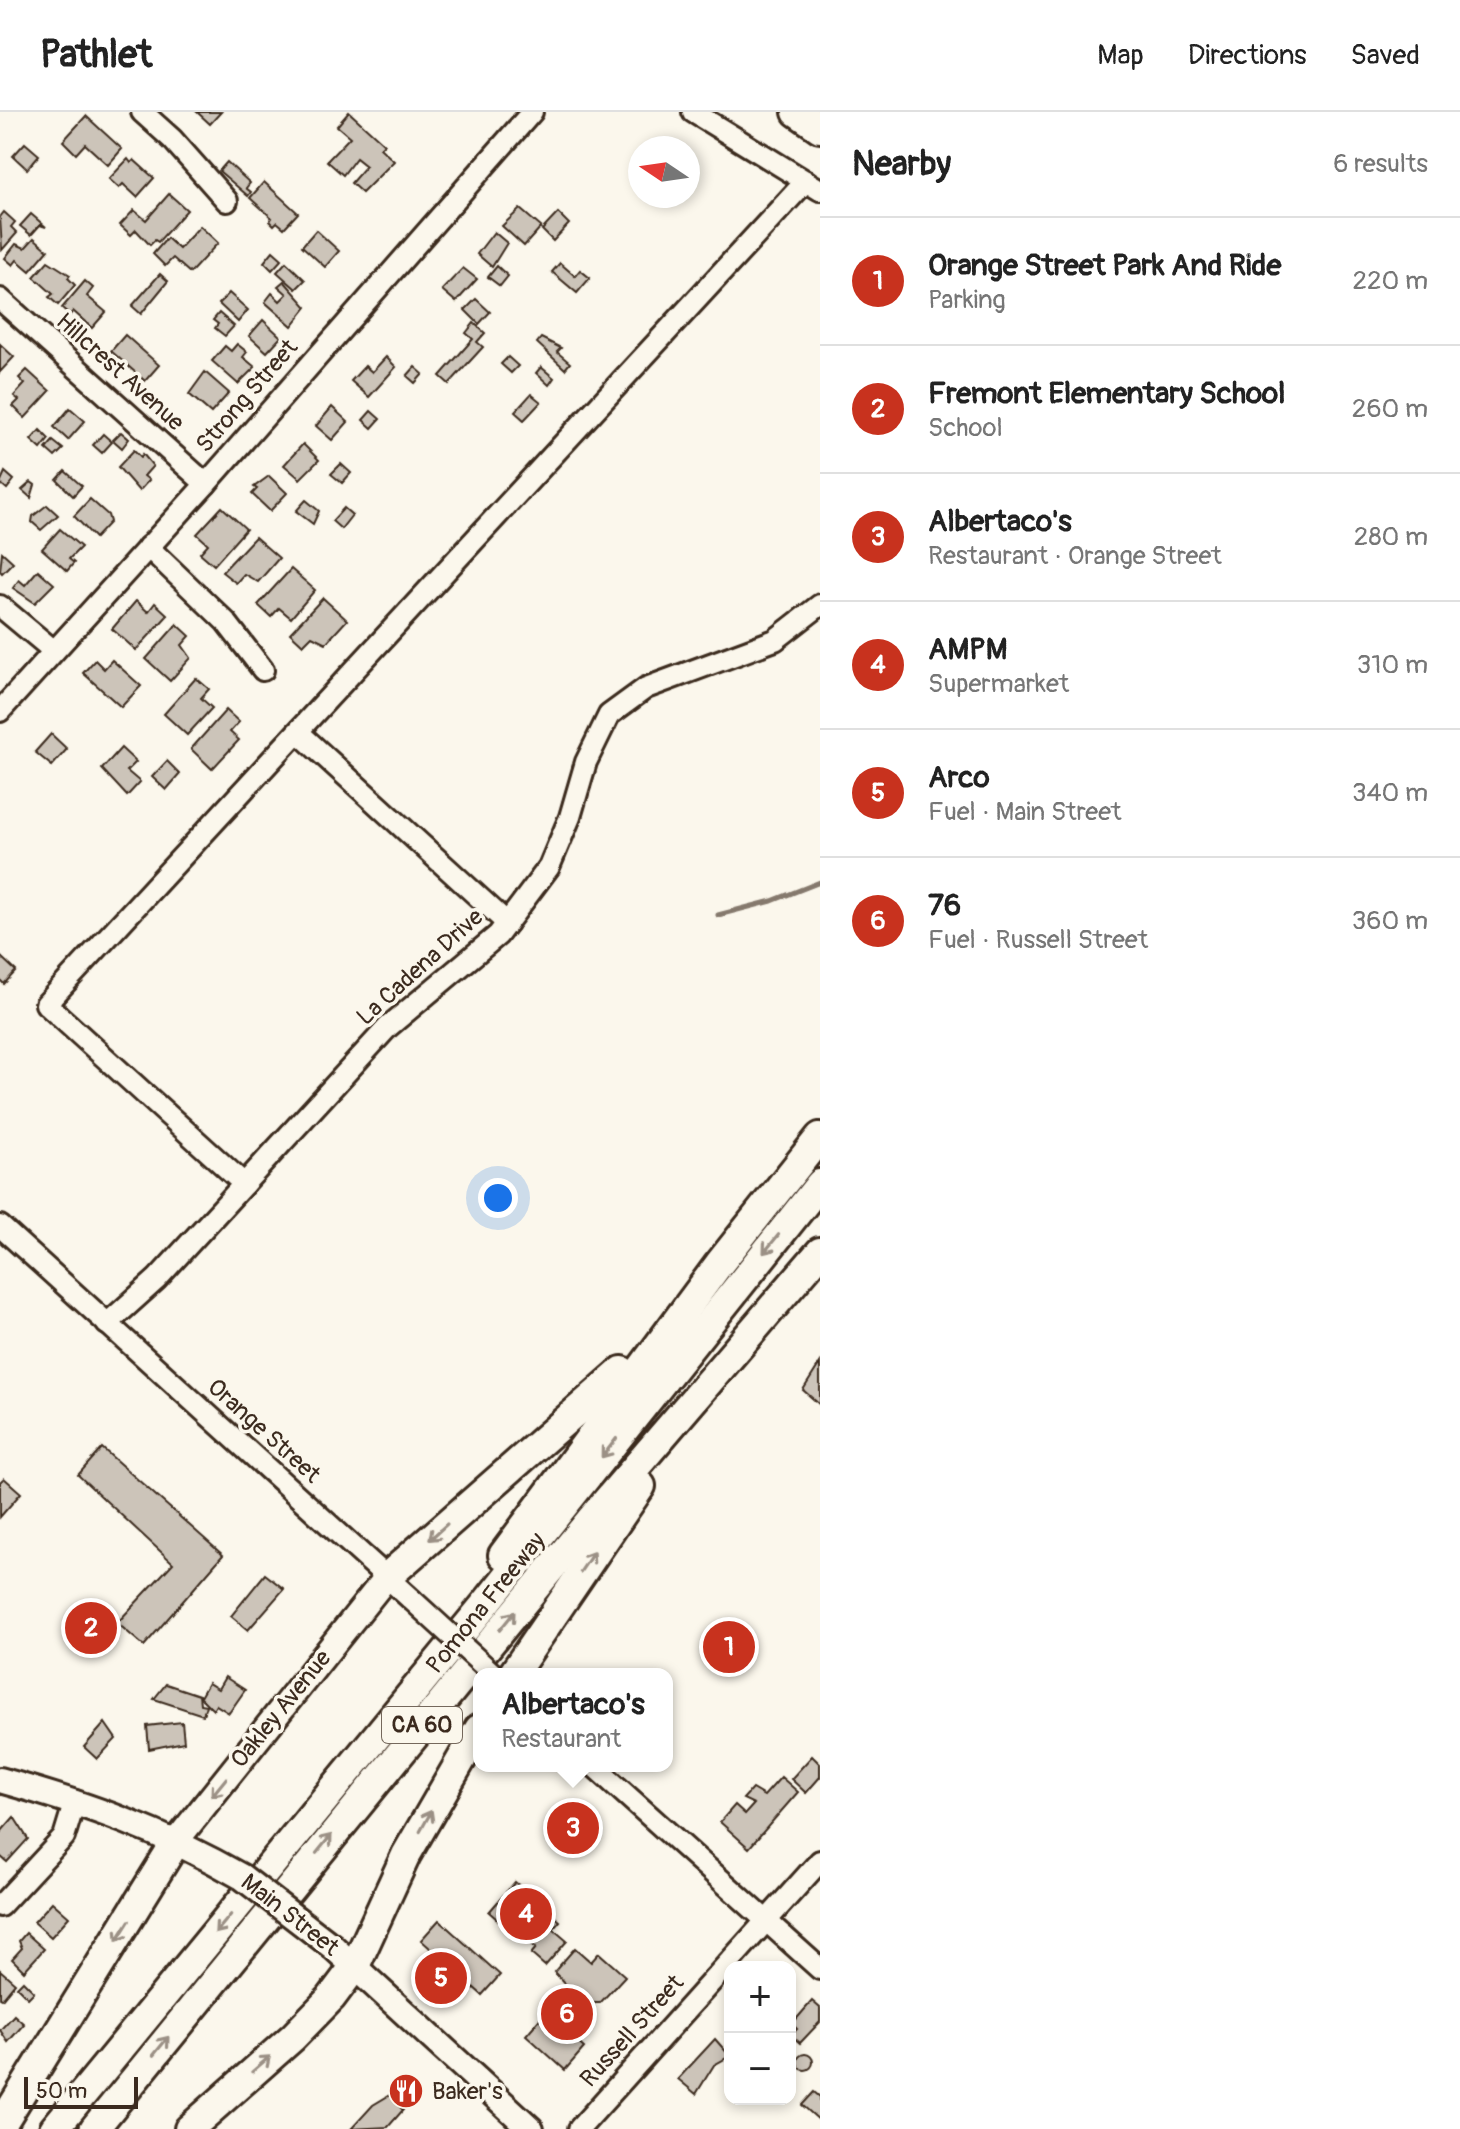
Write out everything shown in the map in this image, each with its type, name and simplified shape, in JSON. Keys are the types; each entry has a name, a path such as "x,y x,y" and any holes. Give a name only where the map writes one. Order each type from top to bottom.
{"highway":[{"path":"797,112 820,128"},
{"path":"814,112 820,117"},
{"path":"380,1734 536,1507 719,1264 820,1137"},
{"name":"Pomona Freeway","path":"54,2129 380,1734 820,1184"},
{"name":"Pomona Freeway","path":"94,2129 592,1518 820,1252"},
{"path":"386,1578 617,1375 719,1264"},
{"path":"517,1668 614,1524 756,1327"},
{"path":"189,2129 293,2037 331,1998 355,1966 406,1855 473,1739"},
{"path":"0,2127 189,1846"}],"main road":[{"name":"Oakley Avenue","path":"189,1846 386,1578"},
{"name":"Main Street","path":"0,1780 75,1801 189,1846 276,1900 355,1966 531,2129"}],"street":[{"path":"142,112 172,139 227,201"},
{"name":"Strong Street","path":"0,711 206,484 532,112"},
{"path":"244,1184 46,1004 813,186 693,112"},
{"name":"Hillcrest Avenue","path":"0,299 206,484"},
{"path":"148,547 226,622 263,670"},
{"name":"La Cadena Drive","path":"107,1324 157,1279 388,1027 498,935 549,867 570,817 586,762 609,715 646,688 775,640 820,605"},
{"path":"0,606 54,651"},
{"path":"298,732 507,923"},
{"name":"Orange Street","path":"0,1226 486,1668"},
{"path":"601,1772 820,1969"},
{"path":"0,1906 64,1837 75,1801"},
{"name":"Russell Street","path":"579,2129 820,1861"}],"building":[{"path":"197,112 221,112 210,124"},
{"path":"349,112 384,144 380,148 394,161 362,193 351,183 366,166 356,158 343,175 327,161 350,137 337,126"},
{"path":"86,116 122,149 108,165 85,144 76,154 63,141"},
{"path":"25,143 39,155 27,169 13,156"},
{"path":"128,159 131,163 134,160 154,178 137,197 123,184 119,188 109,179"},
{"path":"227,162 250,183 246,188 251,192 248,196 219,171"},
{"path":"264,182 298,213 284,228 277,222 274,225 270,221 272,218 250,198"},
{"path":"169,194 187,210 158,242 155,240 150,245 136,230 131,235 120,225 134,210 146,220"},
{"path":"520,209 541,227 524,246 502,226"},
{"path":"4,212 15,222 11,227 17,233 2,250 0,217"},
{"path":"558,213 569,224 553,241 542,230"},
{"path":"31,214 46,227 40,225 31,235 20,226"},
{"path":"200,226 218,243 190,273 173,258 165,266 153,254 167,238 179,249"},
{"path":"316,230 339,251 325,267 302,246"},
{"path":"494,232 507,243 492,267 477,254"},
{"path":"34,238 48,250 30,271 17,260 13,265 5,258 16,244 25,248"},
{"path":"273,251 282,259 272,270 264,262"},
{"path":"48,261 70,275 68,278 75,285 58,305 49,297 53,294 34,277"},
{"path":"286,262 305,280 296,289 277,272"},
{"path":"560,263 575,276 580,270 590,278 577,293 552,272"},
{"path":"497,266 508,276 500,286 488,277"},
{"path":"463,268 477,279 456,302 442,290"},
{"path":"160,274 168,281 141,314 132,306"},
{"path":"85,281 93,288 87,296 106,312 92,328 73,311 70,315 62,308"},
{"path":"284,281 307,307 292,326 265,302 272,293 280,301 287,294 278,286"},
{"path":"229,293 248,310 238,322 219,304"},
{"path":"476,299 490,312 479,324 465,310"},
{"path":"219,313 234,326 225,336 215,328 218,324 213,320"},
{"path":"263,320 281,337 267,352 249,336"},
{"path":"474,323 485,333 477,342 483,347 449,384 440,376 473,339 466,333"},
{"path":"125,335 159,365 145,381 111,351"},
{"path":"541,338 561,348 557,352 570,363 565,369 537,343"},
{"path":"0,344 14,357 0,372"},
{"path":"237,344 247,352 243,357 255,367 238,384 212,361 225,346 231,351"},
{"path":"386,357 396,367 369,397 351,381 365,366 372,372"},
{"path":"508,357 518,366 511,373 501,364"},
{"path":"415,367 423,374 415,383 407,376"},
{"path":"541,367 554,378 549,385 536,373"},
{"path":"27,370 50,391 25,418 13,406 19,400 14,396 25,384 19,378"},
{"path":"205,372 229,393 211,413 189,394"},
{"path":"531,394 541,402 524,420 515,412"},
{"path":"332,407 348,422 332,440 316,426"},
{"path":"70,408 85,421 68,440 54,427"},
{"path":"371,411 380,419 372,428 363,420"},
{"path":"40,430 49,439 41,449 31,440"},
{"path":"121,432 129,439 122,448 113,440"},
{"path":"103,434 112,442 102,453 93,445"},
{"path":"53,441 63,449 55,457 46,449"},
{"path":"303,444 319,460 300,479 284,465"},
{"path":"134,450 141,457 143,454 153,466 144,476 149,480 139,491 118,467"},
{"path":"341,464 351,473 342,483 331,474"},
{"path":"65,471 82,486 73,496 57,480"},
{"path":"5,472 14,480 7,489 0,483"},
{"path":"269,476 287,493 270,511 252,494 257,489 254,487"},
{"path":"31,482 35,485 31,498 22,490"},
{"path":"90,499 108,515 110,522 95,538 74,516"},
{"path":"306,500 319,511 313,524 296,511"},
{"path":"47,505 58,515 41,530 32,522 33,516"},
{"path":"222,507 246,529 214,565 200,553 208,544 197,534"},
{"path":"344,508 352,515 341,529 332,521"},
{"path":"60,529 81,547 69,559 74,563 67,571 42,549"},
{"path":"255,537 279,558 258,582 244,574 236,583 222,572"},
{"path":"2,552 13,562 2,573 0,571"},
{"path":"291,569 315,590 291,618 279,608 271,617 258,605"},
{"path":"38,570 54,584 35,603 13,588 19,580 25,585"},
{"path":"323,598 347,620 326,643 312,636 303,645 290,633"},
{"path":"136,601 148,612 155,603 168,615 136,650 112,629"},
{"path":"177,624 190,636 182,645 191,658 170,681 146,659"},
{"path":"95,660 104,669 112,660 141,686 121,707 83,673"},
{"path":"196,678 209,689 201,698 212,708 187,735 164,714"},
{"path":"226,710 239,722 230,732 239,740 212,769 191,749"},
{"path":"51,734 67,749 52,766 35,752"},
{"path":"121,748 136,762 127,771 140,782 127,796 102,769"},
{"path":"167,761 180,774 166,790 152,777"},
{"path":"0,956 16,971 4,984 0,980"},
{"path":"820,1363 820,1405 803,1390"},
{"path":"102,1448 223,1555 144,1646 117,1623 173,1563 78,1475"},
{"path":"4,1478 21,1493 0,1517 0,1482"},
{"path":"265,1574 284,1589 248,1630 231,1616"},
{"path":"225,1677 245,1690 229,1713 216,1705 213,1710 200,1697 208,1683 218,1689"},
{"path":"166,1684 199,1695 200,1704 206,1705 203,1715 154,1699"},
{"path":"182,1722 184,1742 149,1749 147,1726"},
{"path":"105,1723 116,1739 97,1759 84,1747"},
{"path":"812,1756 820,1764 820,1777 806,1793 791,1779"},
{"path":"781,1777 798,1792 749,1848 720,1822 735,1805 745,1814 754,1804 743,1799 752,1789 764,1796"},
{"path":"14,1817 28,1839 7,1862 0,1856 0,1833"},
{"path":"515,1882 560,1921 553,1929 567,1941 545,1966 531,1954 536,1948 500,1917 498,1920 489,1912"},
{"path":"52,1902 69,1917 51,1937 34,1922"},
{"path":"439,1920 500,1975 482,1995 421,1940"},
{"path":"26,1933 44,1949 24,1971 12,1959 22,1948 19,1941"},
{"path":"575,1948 591,1962 599,1953 625,1976 600,2003 583,2003 554,1972"},
{"path":"0,1970 15,1983 2,1999 0,1998"},
{"path":"23,1981 34,1992 28,1998 17,1987"},
{"path":"812,2001 820,2008 820,2022 800,2043 796,2039 796,2019"},
{"path":"545,2013 584,2048 565,2070 526,2035"},
{"path":"14,2015 24,2024 8,2042 0,2030"},
{"path":"715,2039 724,2049 724,2059 714,2065 696,2094 678,2079"},
{"path":"802,2054 808,2054 813,2062 811,2068 802,2070 797,2065 797,2059"},
{"path":"814,2092 820,2097 820,2121 802,2105"},
{"path":"393,2093 403,2103 400,2107 403,2110 388,2127 351,2129 373,2105"}],"waterway":[{"path":"718,915 772,901 820,882"}],"place":[{"name":"Fremont Elementary School","path":"91,1628"},
{"name":"Orange Street Park And Ride","path":"729,1647"},
{"name":"Albertaco's","path":"573,1828"},
{"name":"AMPM","path":"526,1914"},
{"name":"Arco","path":"441,1978"},
{"name":"76","path":"567,2014"},
{"name":"Baker's","path":"406,2091"}]}
